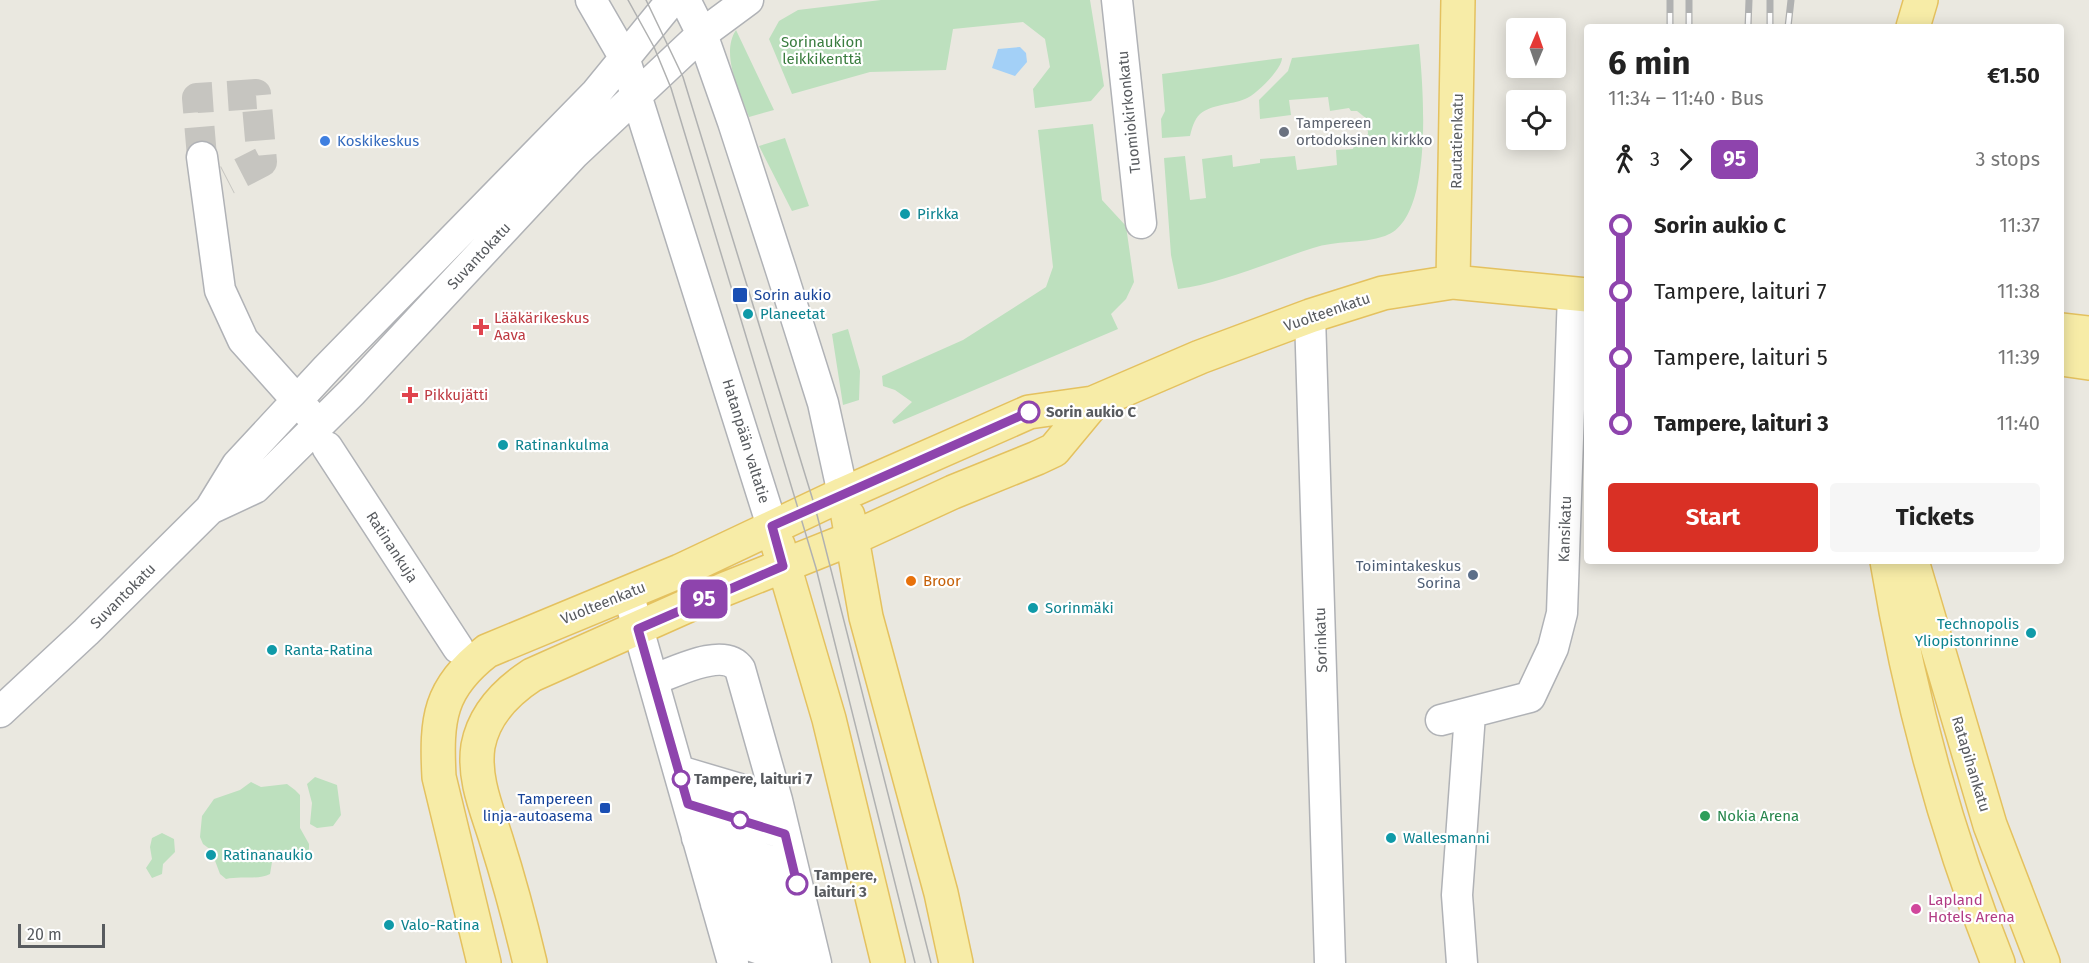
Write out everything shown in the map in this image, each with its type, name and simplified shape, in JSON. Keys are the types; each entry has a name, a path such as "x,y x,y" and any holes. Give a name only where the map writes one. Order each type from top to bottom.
{"main road":[{"name":"Rautatienkatu","path":"1453,282 1458,0"},
{"path":"1914,24 1921,0"},
{"name":"Vuolteenkatu","path":"484,963 439,777 437,745 440,712 465,668 487,651 628,593 772,526 1029,412 1093,403 1200,357 1310,316 1383,293 1453,282 1580,294"},
{"path":"2064,330 2089,333"},
{"path":"2064,359 2089,363"},
{"name":"Vuolteenkatu","path":"530,963 518,913 482,794 478,770 478,746 483,731 492,712 515,686 532,675 1054,450 1093,403"},
{"path":"843,494 866,617 941,893 956,963"},
{"name":"Hatanpään valtatie","path":"772,526 829,719 888,963"},
{"path":"1888,564 1902,650 1929,763 1998,963"},
{"name":"Ratapihankatu","path":"1913,564 1990,825 2043,963"}],"street":[{"name":"Hatanpään valtatie","path":"591,0 624,57 772,526"},
{"name":"Suvantokatu","path":"0,712 86,632 210,509 237,465 596,93 672,0"},
{"path":"685,0 702,34 733,122 823,403 843,494"},
{"name":"Suvantokatu","path":"210,509 255,488 323,436 574,154 702,34 748,0"},
{"name":"Tuomiokirkonkatu","path":"1117,0 1141,223"},
{"name":"Ratinankuja","path":"202,157 210,230 220,290 243,340 297,401 323,436 458,648"},
{"path":"210,230 227,180"},
{"name":"Kansikatu","path":"1442,720 1530,697 1553,648 1562,613 1580,294"},
{"name":"Sorinkatu","path":"1310,316 1330,963"},
{"path":"628,593 679,771 701,808 697,838 729,950 759,949 800,963"},
{"path":"653,680 715,659 736,662 740,669 777,801 812,949"},
{"path":"1462,963 1457,895 1470,714"},
{"path":"679,771 777,801"},
{"path":"701,808 785,834"},
{"path":"697,838 793,868"},
{"path":"707,871 801,901"},
{"path":"716,904 752,916 812,949"}],"green space":[{"name":"Sorinaukion leikkikenttä","path":"881,0 1090,0 1104,86 1091,101 1035,108 1033,89 1050,67 1045,39 1023,22 953,29 946,70 870,72 792,94 769,39 779,21 798,10"},
{"path":"736,30 774,110 749,117 731,61 730,50"},
{"path":"1419,44 1423,119 1422,149 1419,179 1412,205 1401,225 1385,236 1322,246 1228,277 1178,289 1171,255 1164,158 1185,156 1190,200 1206,198 1202,159 1232,155 1233,167 1260,163 1260,159 1295,156 1297,170 1337,165 1336,150 1353,149 1354,144 1360,144 1368,134 1367,119 1349,108 1330,111 1328,97 1289,100 1291,115 1260,119 1259,100 1288,71 1292,58"},
{"path":"1282,58 1273,75 1250,97 1216,106 1200,114 1192,127 1190,136 1162,138 1161,119 1165,111 1162,74"},
{"path":"1093,124 1102,200 1126,226 1134,282 1126,299 1111,314 1118,329 894,424 892,421 912,402 895,390 883,386 882,376 963,340 1046,287 1053,267 1038,130"},
{"path":"785,138 809,206 792,211 759,146"},
{"path":"848,329 860,371 859,400 843,405 832,334"},
{"path":"315,777 337,785 341,815 333,826 317,828 310,824 312,803 307,784"},
{"path":"251,782 261,787 287,784 300,795 300,828 309,844 309,852 296,861 272,862 270,874 266,876 226,879 220,874 211,850 203,844 200,837 202,816 214,799 240,790"},
{"path":"162,833 174,839 175,852 163,864 162,874 152,878 146,868 152,859 150,847 152,838"}],"water":[{"path":"1020,47 1026,53 1027,62 1015,76 992,68 998,49"}],"tunnel":[{"path":"202,157 197,98 256,94 262,162 227,180"}],"tram line":[{"path":"628,0 654,47 671,88 816,568 915,963"},
{"path":"646,0 683,77 815,507 931,963"}],"railway":[{"path":"1670,0 1670,24"},
{"path":"1689,0 1689,24"},
{"path":"1748,24 1749,0"},
{"path":"1770,0 1770,24"},
{"path":"1788,24 1791,0"}],"bus line":[{"name":"95","path":"797,884 785,834 688,804 638,629 725,589 783,566 772,526 1029,412"}],"place":[{"name":"Tampereen ortodoksinen kirkko","path":"1284,132"},
{"name":"Koskikeskus","path":"325,141"},
{"name":"Pirkka","path":"905,214"},
{"name":"Sorin aukio","path":"740,295"},
{"name":"Planeetat","path":"748,314"},
{"name":"Lääkärikeskus Aava","path":"481,327"},
{"name":"Pikkujätti","path":"410,395"},
{"name":"Sorin aukio C","path":"1029,412"},
{"name":"Ratinankulma","path":"503,445"},
{"name":"Toimintakeskus Sorina","path":"1473,575"},
{"name":"Broor","path":"911,581"},
{"name":"Sorinmäki","path":"1033,608"},
{"name":"Technopolis Yliopistonrinne","path":"2031,633"},
{"name":"Ranta-Ratina","path":"272,650"},
{"name":"Tampere, laituri 7","path":"681,779"},
{"name":"Tampereen linja-autoasema","path":"605,808"},
{"name":"Nokia Arena","path":"1705,816"},
{"name":"Wallesmanni","path":"1391,838"},
{"name":"Ratinanaukio","path":"211,855"},
{"name":"Tampere, laituri 3","path":"797,884"},
{"name":"Lapland Hotels Arena","path":"1916,909"},
{"name":"Valo-Ratina","path":"389,925"}]}
